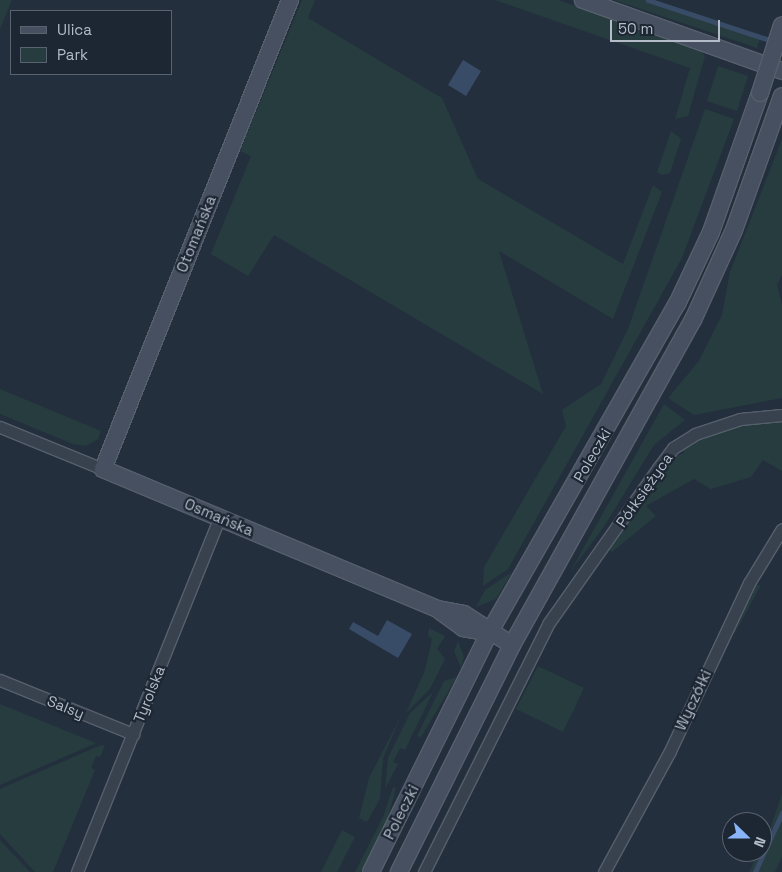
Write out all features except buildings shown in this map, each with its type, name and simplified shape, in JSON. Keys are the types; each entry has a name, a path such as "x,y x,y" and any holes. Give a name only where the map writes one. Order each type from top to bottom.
{"main road":[{"name":"Otomańska","path":"102,469 290,0"},
{"path":"583,0 782,71"},
{"name":"Poleczki","path":"371,872 489,633 677,304 732,177 782,25"},
{"name":"Poleczki","path":"399,872 512,644 693,320 734,230 781,97"},
{"name":"Osmańska","path":"102,469 438,609 464,614 489,633 512,644"}],"street":[{"name":"Półksiężyca","path":"424,872 548,624 571,586 600,554 658,468 682,441 718,425 782,415"},
{"name":"Osmańska","path":"0,427 102,469"},
{"name":"Tyrolska","path":"77,872 220,517"},
{"name":"Wyczółki","path":"604,872 669,752 745,590 782,529"},
{"name":"Salsy","path":"0,680 133,734"}],"green space":[{"path":"0,0 12,0 0,29"},
{"path":"302,0 315,0 308,18 442,98 478,179 623,264 653,185 662,192 613,319 499,251 543,394 274,235 248,276 211,254 251,156 240,151"},
{"path":"495,0 558,0 698,48 705,56 688,116 675,119 690,68"},
{"path":"614,0 654,0 761,35 757,48"},
{"path":"718,66 748,76 737,111 707,101"},
{"path":"705,109 734,119 682,258 508,569 483,586 484,567 566,426 562,410 601,384 628,329"},
{"path":"671,131 681,139 670,173 662,175 657,172"},
{"path":"782,139 782,275 777,285 782,305 782,398 694,415 668,398 699,361 722,315 730,272"},
{"path":"0,389 101,431 98,439 86,446 73,444 0,414"},
{"path":"664,404 685,420 654,445 605,525 570,572"},
{"path":"782,421 782,471 763,460 751,477 711,489 694,479 646,506 656,516 612,552 608,549 674,457 684,453 683,448 736,424"},
{"path":"512,572 496,599 476,607 485,590"},
{"path":"755,585 761,585 735,633 732,631"},
{"path":"429,628 445,636 437,649 445,659 430,689 406,713 425,670 432,639 428,636"},
{"path":"458,641 464,657 461,668 454,651"},
{"path":"538,666 584,688 563,732 516,709"},
{"path":"457,677 421,737 417,736 444,681"},
{"path":"433,692 405,750 400,748 393,762 398,764 385,789 388,758 410,713"},
{"path":"0,704 96,743 0,785"},
{"path":"402,714 383,758 380,799 367,822 359,818 369,778"},
{"path":"101,745 105,746 100,757 96,756 91,768 95,770 53,872 35,872 0,834 0,789"},
{"path":"393,787 396,788 387,821 361,872 355,872 383,817"},
{"path":"782,794 782,857 775,872 749,872 754,862 772,862 772,823"},
{"path":"342,830 355,837 337,872 321,872"},
{"path":"0,840 30,872 0,872"}],"water":[{"path":"463,60 481,71 466,96 448,85"},
{"path":"387,620 412,634 398,658 349,629 353,622 378,636"}],"waterway":[{"path":"648,0 773,41"},
{"path":"755,872 782,813"}]}
